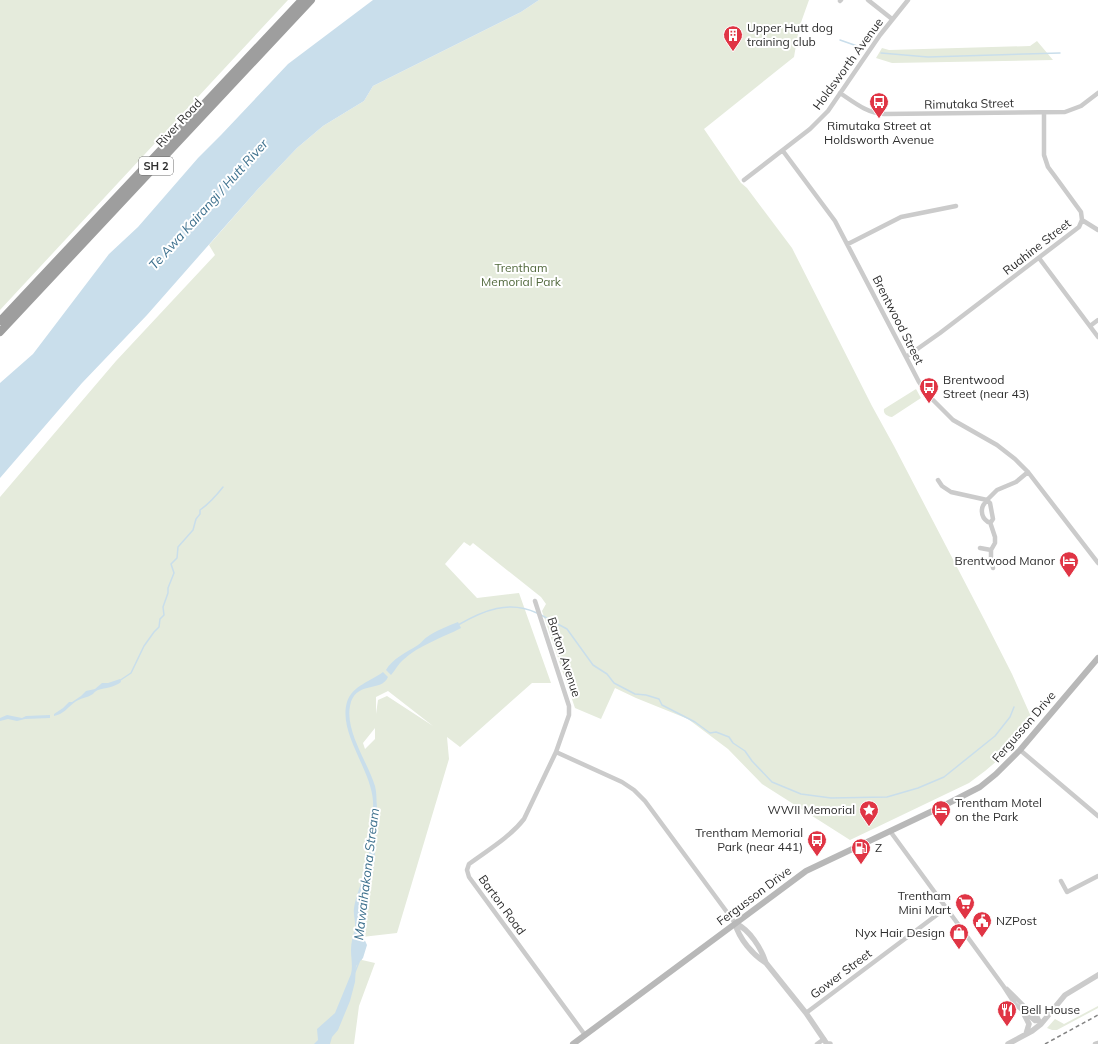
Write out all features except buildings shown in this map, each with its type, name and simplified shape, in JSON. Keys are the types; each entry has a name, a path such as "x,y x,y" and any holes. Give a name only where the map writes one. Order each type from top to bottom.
{"highway":[{"name":"River Road","path":"0,322 302,0"},
{"name":"River Road","path":"0,332 311,0"}],"main road":[{"name":"Fergusson Drive","path":"573,1044 806,871 961,798 980,787 996,774 1020,750 1098,658"}],"street":[{"path":"868,0 892,19"},
{"name":"Holdsworth Avenue","path":"744,180 810,129 828,111 892,19 908,0"},
{"name":"Rimutaka Street","path":"840,93 866,110 884,114 1065,112 1081,106 1098,93"},
{"name":"Ruahine Street","path":"906,357 1079,227 1082,220 1081,212 1048,167 1044,155 1044,113"},
{"name":"Brentwood Street","path":"783,151 835,221 922,387 947,415 959,425 997,445 1028,472 1098,563"},
{"path":"848,244 901,217 956,206"},
{"path":"1082,220 1098,230"},
{"path":"1039,258 1098,337"},
{"path":"1090,326 1098,320"},
{"path":"993,568 991,550 995,543 995,537 990,522 985,520 982,513 984,504 997,490 1016,482 1028,472"},
{"path":"938,480 942,486 951,492 987,500 990,503 993,519 990,522"},
{"path":"980,548 991,550"},
{"name":"Barton Avenue","path":"535,601 569,706 568,715 556,752"},
{"path":"1020,750 1098,816"},
{"path":"556,752 622,782 634,790 645,801 736,923 744,928 763,953 766,963 806,1013 827,1043 818,1044"},
{"name":"Barton Road","path":"556,752 524,818 518,827 469,864 467,870 468,877 585,1035"},
{"path":"890,831 1015,1004 1023,1012 1039,1023"},
{"path":"1061,881 1067,892 1098,876"},
{"name":"Gower Street","path":"806,1013 946,908"},
{"path":"1008,1044 1026,1034 1039,1023 1065,995 1098,975"},
{"path":"1004,987 1038,1018 1039,1023"},
{"path":"1023,1012 1029,1024 1026,1034"}],"green space":[{"path":"0,0 288,0 0,310"},
{"name":"Trentham Memorial Park","path":"539,0 809,0 799,28 794,57 704,129 741,183 747,188 792,248 872,406 984,619 1012,674 1033,721 1004,755 969,783 850,840 762,784 728,749 688,719 615,688 601,719 575,708 542,611 546,604 541,597 473,543 470,546 464,542 445,564 477,598 519,593 551,683 532,683 460,747 447,737 449,759 397,933 362,937 362,960 375,963 359,1006 354,1044 0,1044 0,497 116,361 215,255 209,245 257,190 297,148 323,126 364,101 373,86 521,12","holes":["388,691 433,726 387,696 378,700 376,714 376,697","375,728 375,739 365,749 363,743"]},
{"path":"1037,41 1053,60 892,63 876,58 882,48 889,50 1030,46"},
{"path":"916,389 921,398 892,417 885,413 884,409"},
{"path":"1098,1006 1098,1008 1057,1030 1047,1028 1055,1019 1064,1024"}],"water":[{"name":"Te Awa Kairangi / Hutt River","path":"373,0 539,0 521,12 373,86 364,101 323,126 297,148 257,190 147,315 82,383 0,478 0,383 33,354 109,254 138,227 198,158 288,64"},
{"path":"458,622 461,628 416,650 401,662 391,675 386,670 396,659 418,645 427,637"},
{"path":"383,672 388,677 385,682 362,690 353,698 349,716 354,736 372,777 376,794 377,812 374,863 362,915 363,935 367,945 363,958 356,966 355,982 350,1001 338,1030 332,1037 330,1044 314,1044 318,1040 317,1029 335,1013 351,974 351,947 355,929 354,908 370,847 373,819 371,789 347,726 345,714 347,702 349,696 357,688"},
{"path":"120,679 121,682 119,684 97,690 93,694 77,701 63,712 54,716 54,714 69,702 72,702 86,691 95,689 102,683 108,683"},
{"path":"7,715 22,718 26,716 50,715 50,718 25,719 17,721 8,719 0,721 0,718"}],"waterway":[{"path":"840,40 860,47"},
{"path":"881,53 928,57 1060,53"},
{"path":"119,681 131,673 144,646 159,627 160,619 164,615 163,607 168,593 168,588 174,573 171,564 177,558 178,547 193,530 196,519 200,514 200,510 207,505 223,487"},
{"name":"Mawaihakona Stream","path":"458,625 477,615 497,608 516,607 537,613"},
{"name":"Mawaihakona Stream","path":"541,615 567,629 593,665 607,674 614,683 635,694 646,695 659,699 662,705 695,722 710,733 716,732 729,737 733,743 745,751 752,761 772,782 801,794 831,798 887,797 918,788 944,777 995,736 1010,717 1014,707"},
{"name":"Mawaihakona Stream","path":"355,972 359,962"}],"railway":[{"path":"1045,1044 1098,1015"}],"place":[{"name":"Upper Hutt dog training club","path":"733,52"},
{"name":"Rimutaka Street at Holdsworth Avenue","path":"879,119"},
{"name":"Brentwood Street (near 43)","path":"929,404"},
{"name":"Brentwood Manor","path":"1069,578"},
{"name":"WWII Memorial","path":"869,827"},
{"name":"Trentham Motel on the Park","path":"941,827"},
{"name":"Trentham Memorial Park (near 441)","path":"817,857"},
{"name":"Z","path":"861,865"},
{"name":"Trentham Mini Mart","path":"965,920"},
{"name":"NZPost","path":"982,938"},
{"name":"Nyx Hair Design","path":"959,950"},
{"name":"Bell House","path":"1007,1027"}]}
